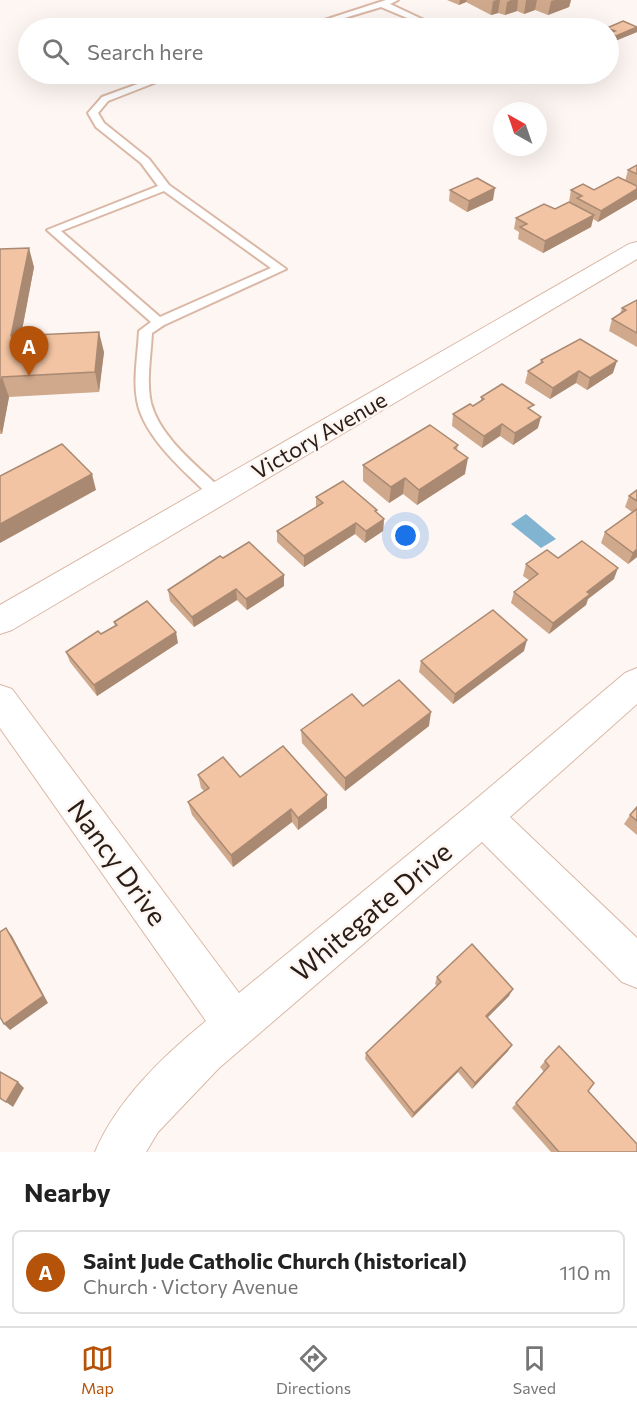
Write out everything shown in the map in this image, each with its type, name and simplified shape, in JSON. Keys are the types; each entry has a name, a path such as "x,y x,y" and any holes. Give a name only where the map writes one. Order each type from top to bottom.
{"street":[{"name":"Victory Avenue","path":"0,621 637,249"},
{"name":"Whitegate Drive","path":"119,1152 142,1116 203,1052 483,818 637,683"},
{"name":"Nancy Drive","path":"0,700 236,1025"},
{"path":"483,818 637,967"}],"lane":[{"path":"335,18 394,0"},
{"path":"382,4 414,18"},
{"path":"145,84 105,99 93,113 100,125 145,161 165,186 280,269 159,322 146,331 143,372 145,408 165,440 217,494"},
{"path":"159,322 53,230 165,186"}],"water":[{"path":"526,514 556,539 541,548 511,524"}],"building":[{"path":"623,21 637,27 619,35 619,23"},
{"path":"637,165 637,174 628,170"},
{"path":"618,177 637,186 637,189 601,211 577,198 582,196 571,190 583,184 594,190"},
{"path":"477,178 495,188 469,201 450,190"},
{"path":"569,202 594,215 545,241 520,227 527,224 516,218 544,204 555,209"},
{"path":"29,248 11,336 99,332 95,372 2,377 0,389 0,249"},
{"path":"637,300 637,333 612,319 626,310 622,308"},
{"path":"580,339 617,361 590,378 579,371 553,388 528,371 543,362 541,360"},
{"path":"502,384 534,405 528,408 541,417 515,433 502,424 484,436 453,414 470,404 473,406 484,399 481,397"},
{"path":"430,425 458,445 454,448 468,458 419,490 405,478 391,487 363,465"},
{"path":"62,444 92,474 0,524 0,476"},
{"path":"343,481 377,510 375,511 384,519 366,531 356,523 304,556 277,531 323,503 316,497"},
{"path":"637,490 637,501 629,496"},
{"path":"637,509 637,549 633,553 605,532"},
{"path":"582,541 618,568 553,623 514,592 538,574 526,564 547,550 558,558"},
{"path":"249,542 284,575 246,599 236,589 192,617 168,590 220,556 223,558"},
{"path":"147,601 176,632 94,685 66,652 98,631 101,634 117,625 114,622"},
{"path":"493,610 527,640 455,694 421,661"},
{"path":"399,680 431,712 345,778 301,730 352,694 363,706"},
{"path":"283,746 327,795 298,818 291,809 231,855 188,802 209,788 198,775 223,757 240,777"},
{"path":"637,807 637,821 630,815"},
{"path":"6,928 43,996 4,1024 0,1017 0,932"},
{"path":"472,944 513,989 486,1016 512,1045 475,1083 461,1067 414,1113 366,1053 441,982 437,977"},
{"path":"559,1046 594,1083 588,1091 637,1144 637,1152 559,1152 516,1103 549,1066 545,1061"},
{"path":"0,1072 18,1082 6,1102 0,1098"}],"place":[{"name":"Saint Jude Catholic Church (historical)","path":"29,376"}]}
